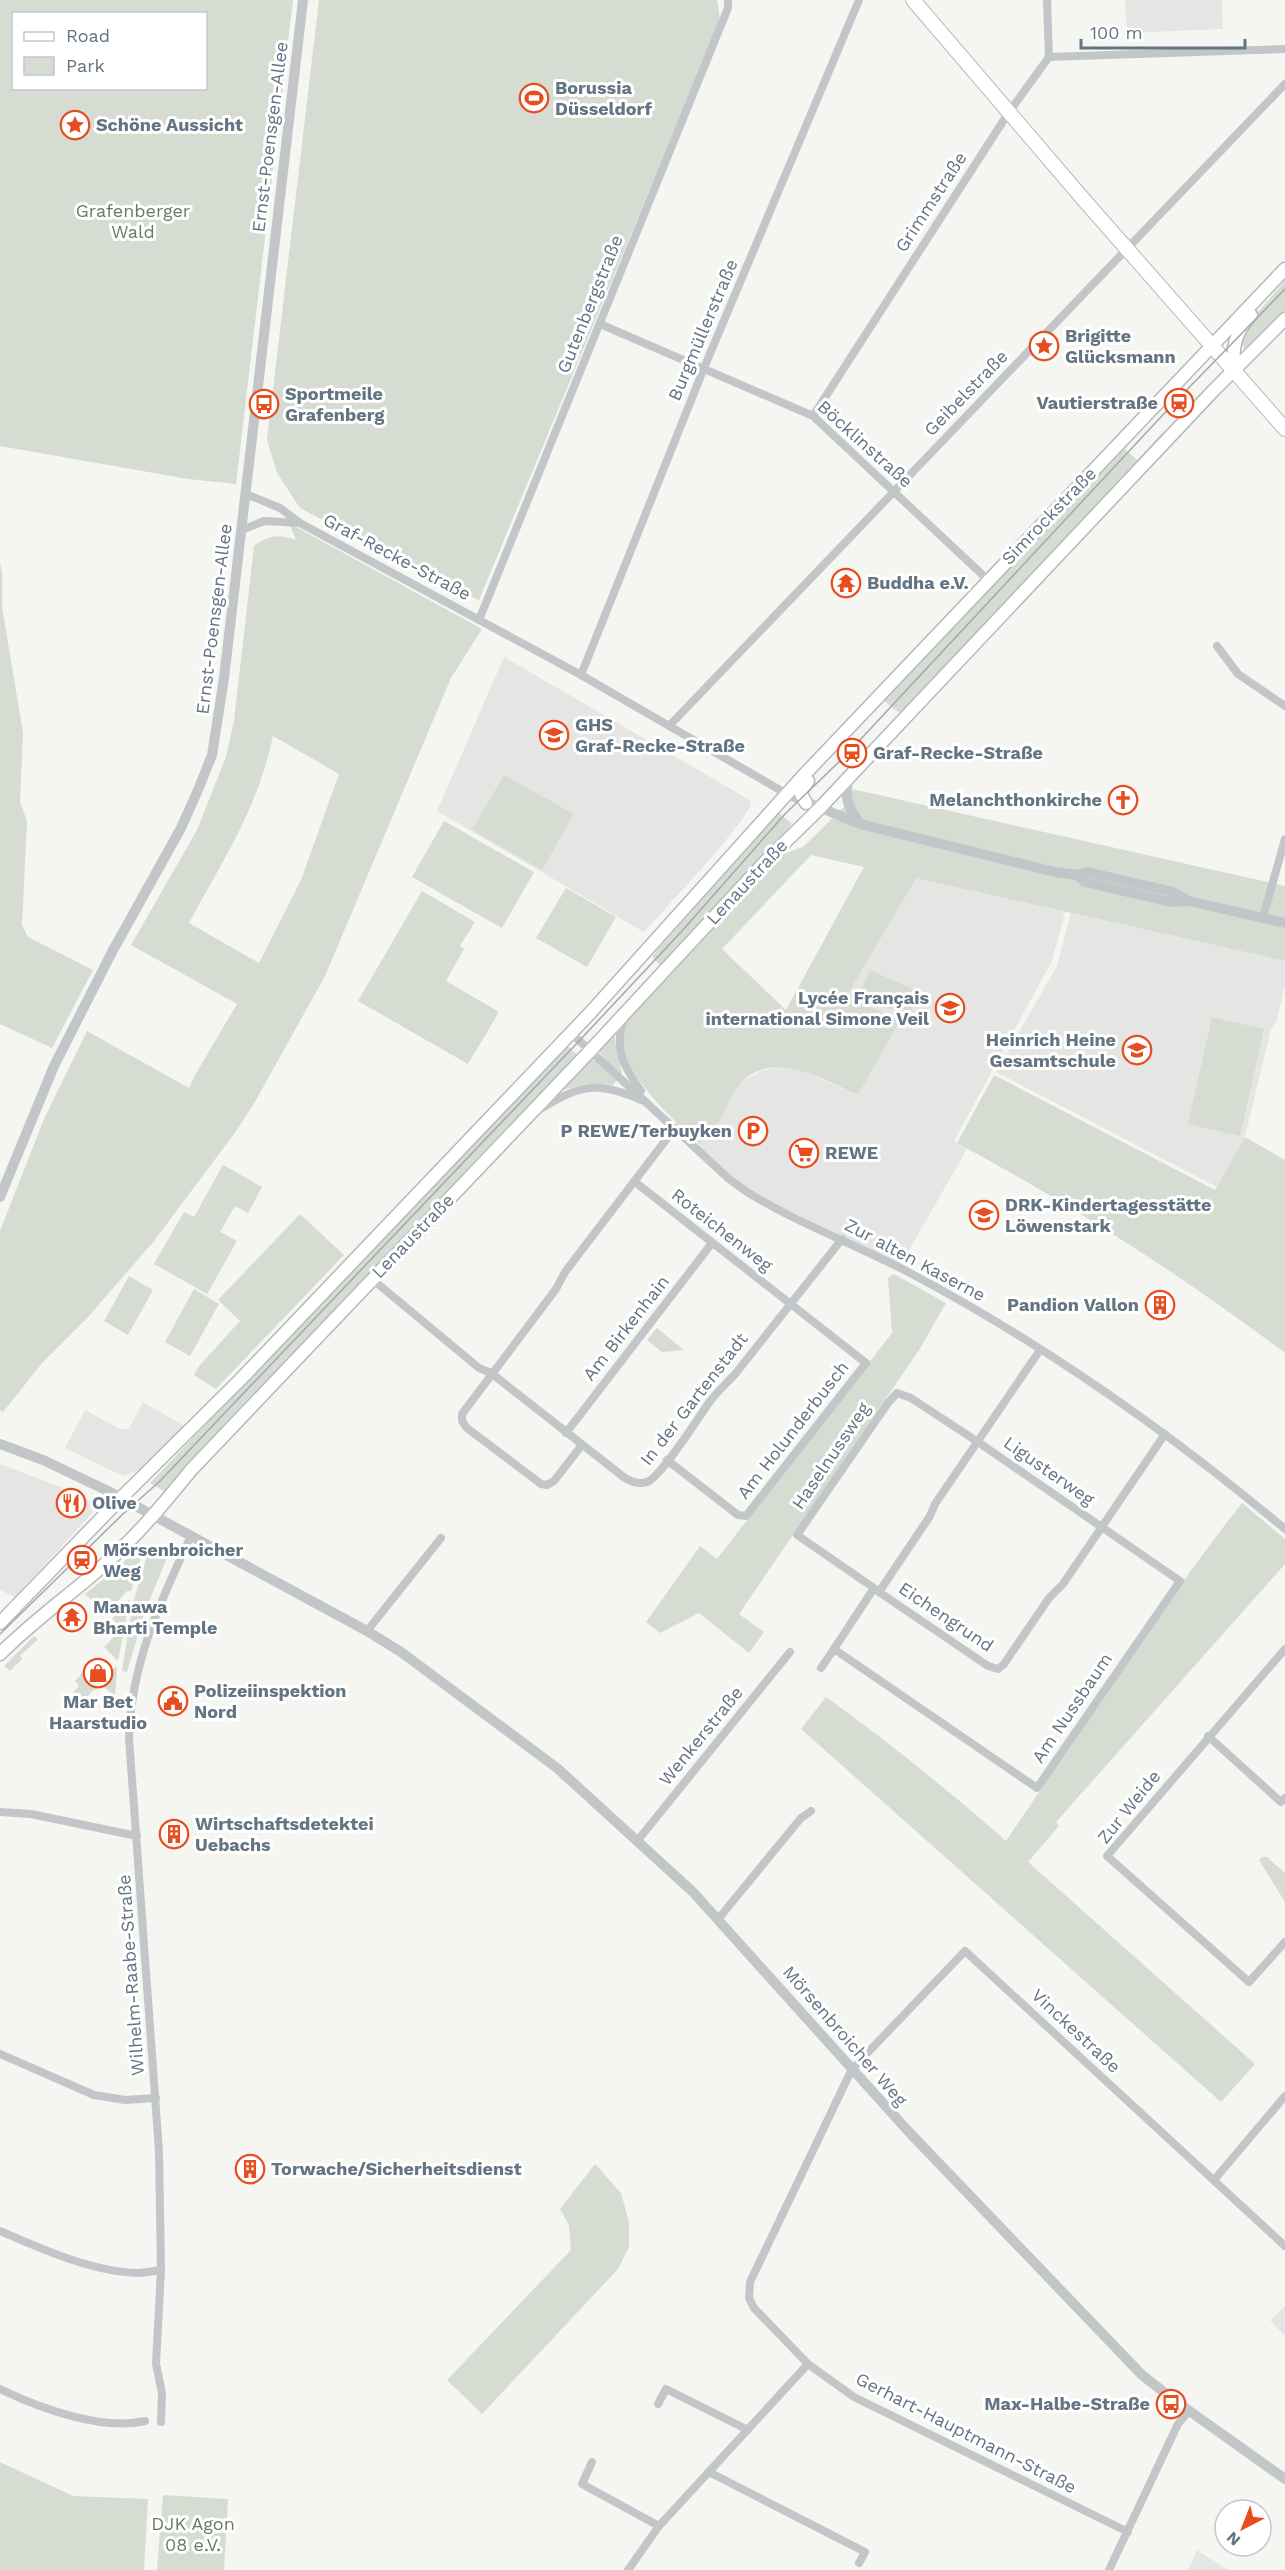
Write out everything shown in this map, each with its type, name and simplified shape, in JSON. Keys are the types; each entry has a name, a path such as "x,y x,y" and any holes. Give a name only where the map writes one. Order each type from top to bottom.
{"main road":[{"path":"913,0 1285,429"},
{"name":"Simrockstraße","path":"788,794 988,580 1283,271"},
{"name":"Simrockstraße","path":"1235,372 1233,347 1238,332 1274,291 1283,271"},
{"name":"Simrockstraße","path":"819,809 1285,319"},
{"name":"Simrockstraße","path":"806,803 800,795 801,789 815,773 819,762"},
{"name":"Lenaustraße","path":"0,1623 121,1497 240,1380 571,1033 788,794"},
{"name":"Lenaustraße","path":"0,1654 36,1619 107,1562 192,1469 590,1051 765,862 819,809"}],"street":[{"name":"Ernst-Poensgen-Allee","path":"0,1197 54,1066 112,952 181,828 212,755 220,713 303,0"},
{"name":"Gutenbergstraße","path":"479,620 685,118 728,8 728,0"},
{"name":"Burgmüllerstraße","path":"581,675 704,368 859,0"},
{"path":"1047,0 1048,57 1285,49"},
{"name":"Grimmstraße","path":"813,416 1009,112 1048,57"},
{"name":"Geibelstraße","path":"669,725 1285,84"},
{"name":"Böcklinstraße","path":"600,324 813,416 988,580"},
{"name":"Graf-Recke-Straße","path":"246,494 280,508 300,523 581,675 788,794 819,809 860,824 1055,872 1077,875 1085,882 1171,902 1189,901 1285,923"},
{"name":"Graf-Recke-Straße","path":"242,530 264,521 300,523"},
{"path":"1217,646 1238,674 1285,706"},
{"path":"852,774 847,784 847,799 850,810 860,824"},
{"path":"1263,917 1285,839"},
{"name":"Zur alten Kaserne","path":"625,1013 619,1034 620,1054 630,1075 650,1104"},
{"name":"Zur alten Kaserne","path":"571,1033 729,1179 747,1192 954,1298 1040,1350 1165,1434 1285,1529"},
{"name":"Zur alten Kaserne","path":"524,1118 560,1097 583,1088 617,1089 650,1104"},
{"path":"582,1445 554,1481 547,1485 537,1482 467,1428 461,1419 462,1414 491,1372 675,1128"},
{"name":"Roteichenweg","path":"635,1182 790,1304"},
{"name":"In der Gartenstadt","path":"372,1280 479,1368 491,1372 625,1478 638,1483 650,1481 727,1380 736,1373 842,1239"},
{"name":"Am Birkenhain","path":"566,1433 712,1243"},
{"name":"Am Holunderbusch","path":"667,1460 738,1515 744,1516 749,1513 866,1363 790,1304"},
{"name":"Eichengrund","path":"1040,1350 877,1590 988,1666 998,1669 1004,1664 1049,1598 1063,1584 1165,1434"},
{"name":"Haselnussweg","path":"877,1590 797,1535 897,1393 911,1398 978,1442"},
{"name":"Ligusterweg","path":"978,1442 1101,1527"},
{"name":"Mörsenbroicher Weg","path":"0,1444 44,1460 121,1497 367,1631 401,1652 557,1768 638,1840 719,1918 908,2131 1142,2374 1189,2411 1285,2479"},
{"name":"Am Nussbaum","path":"834,1649 1037,1788 1180,1581 1101,1527"},
{"name":"Wilhelm-Raabe-Straße","path":"161,2422 162,2393 156,2364 161,2270 156,2098 129,1738 132,1694 147,1634 191,1536"},
{"path":"367,1631 441,1538"},
{"path":"821,1668 877,1590"},
{"name":"Zur Weide","path":"1285,1649 1107,1857 1249,1982 1285,1942"},
{"name":"Wenkerstraße","path":"638,1840 790,1652"},
{"path":"1208,1737 1281,1802 1285,1798"},
{"path":"719,1918 801,1818 811,1811"},
{"path":"0,1812 31,1814 137,1836"},
{"name":"Vinckestraße","path":"852,2069 965,1951 1285,2246"},
{"path":"0,2054 94,2095 125,2100 156,2098"},
{"name":"Gerhart-Hauptmann-Straße","path":"852,2069 750,2282 749,2298 754,2308 808,2364 854,2397 1128,2532"},
{"path":"1214,2180 1285,2096"},
{"path":"0,2231 57,2255 88,2263 138,2273 161,2270"},
{"path":"628,2570 659,2526 808,2364"},
{"path":"0,2389 42,2408 67,2414 133,2424 145,2421"},
{"path":"658,2404 666,2389 748,2430"},
{"path":"1109,2570 1178,2424 1189,2411"},
{"path":"592,2462 582,2484 659,2526"},
{"path":"709,2472 865,2552 859,2563"}],"shaded area":[{"path":"1125,0 1222,0 1223,29 1127,33"},
{"name":"GHS Graf-Recke-Straße","path":"504,657 750,802 750,807 741,821 715,854 644,932 437,811"},
{"path":"916,877 1065,912 1052,961 954,1141 967,1149 900,1266 752,1193 699,1150 699,1144 722,1118 728,1100 739,1084 761,1071 778,1067 795,1067 857,1095 848,994"},
{"name":"Heinrich Heine Gesamtschule","path":"1071,913 1285,961 1285,985 1277,1020 1271,1029 1245,1137 1217,1187 996,1072 1057,966"},
{"path":"143,1402 185,1426 139,1470 123,1476 65,1448 85,1410 120,1429 129,1429"},
{"path":"0,1464 84,1496 94,1507 93,1512 15,1597 0,1590"},
{"path":"1285,2306 1285,2336 1270,2320"},
{"path":"1197,2550 1228,2570 1188,2570"}],"green space":[{"name":"Grafenberger Wald","path":"0,0 293,0 236,484 188,479 0,446"},
{"path":"319,0 717,0 720,20 479,600 300,508 277,473 267,440"},
{"path":"1285,281 1285,311 1246,351 1238,339 1246,326"},
{"path":"1166,429 1142,462 901,714 884,701 1123,447 1137,460"},
{"path":"289,523 482,629 451,678 325,976 252,1107 154,1241 88,1317 43,1362 3,1412 0,1410 0,1231 44,1119 87,1031 189,1088 237,1004 131,945 197,830 226,757 234,721 254,546 274,537 296,540","holes":["273,736 339,774 301,880 259,963 189,923 249,811"]},
{"path":"0,563 2,607 23,733 20,802 27,821 22,925 28,937 93,970 52,1048 0,1024"},
{"path":"504,775 574,814 542,870 472,830"},
{"path":"852,789 1285,886 1285,961 916,878 848,994 899,1022 858,1095 794,1069 778,1067 763,1069 748,1077 735,1090 721,1119 699,1144 653,1097 631,1068 624,1055 622,1044 626,1021 783,854 803,847 848,803","holes":["811,855 864,867 786,1010 722,949"]},
{"path":"779,813 792,824 662,967 652,957"},
{"path":"444,821 534,872 502,928 412,877"},
{"path":"566,888 616,917 587,967 536,938"},
{"path":"422,891 475,922 460,946 464,949 446,981 499,1012 468,1064 358,1001"},
{"path":"870,970 919,992 908,1017 859,994"},
{"path":"1212,1017 1264,1029 1240,1136 1188,1124"},
{"path":"615,1028 615,1042 622,1073 619,1074 600,1053 600,1046"},
{"path":"567,1046 578,1055 166,1492 150,1483"},
{"path":"588,1058 596,1061 617,1080 613,1085 587,1084 558,1091"},
{"path":"994,1075 1215,1190 1245,1137 1285,1160 1285,1353 1206,1296 1125,1242 1042,1191 957,1143"},
{"path":"223,1165 262,1187 248,1213 235,1206 220,1232 237,1241 207,1294 154,1264 184,1212 194,1217"},
{"path":"300,1214 344,1255 216,1389 194,1375 199,1366 240,1321 218,1300"},
{"path":"894,1274 946,1303 919,1350 739,1614 764,1632 749,1653 699,1613 660,1633 646,1622 700,1546 717,1559 892,1333 888,1278"},
{"path":"129,1276 153,1290 128,1335 104,1321"},
{"path":"194,1289 219,1304 190,1356 165,1342"},
{"path":"657,1328 684,1350 662,1352 647,1340"},
{"path":"1242,1503 1285,1539 1285,1564 1056,1822 1059,1826 1028,1862 1255,2064 1221,2102 801,1729 826,1697 918,1767 1006,1841 1150,1628"},
{"path":"141,1545 142,1554 131,1591 127,1591 113,1606 105,1600 99,1606 85,1594 114,1571"},
{"path":"152,1548 168,1556 145,1611 127,1672 122,1671 133,1603 149,1549"},
{"path":"130,1599 124,1627 122,1628 112,1619"},
{"path":"119,1632 123,1634 118,1661 104,1647"},
{"path":"34,1636 38,1639 20,1656 22,1659 10,1671 4,1666"},
{"path":"116,1666 115,1696 102,1685 104,1678"},
{"path":"83,1672 86,1680 97,1685 96,1690 88,1696 88,1701 73,1693 79,1686 75,1681"},
{"path":"1267,1857 1285,1873 1285,1902 1259,1860"},
{"path":"595,2164 621,2193 629,2222 629,2247 618,2269 482,2414 447,2380 571,2250 569,2225 560,2209"},
{"path":"0,2462 73,2496 148,2499 144,2570 0,2570"},
{"name":"DJK Agon 08 e.V.","path":"163,2495 228,2499 224,2570 157,2570"}],"tram line":[{"path":"0,1634 160,1481 579,1041 682,931 785,814 846,755 1172,405 1285,289"}],"place":[{"name":"Borussia Düsseldorf","path":"534,98"},
{"name":"Schöne Aussicht","path":"75,125"},
{"name":"Brigitte Glücksmann","path":"1044,346"},
{"name":"Vautierstraße","path":"1179,403"},
{"name":"Sportmeile Grafenberg","path":"264,404"},
{"name":"Buddha e.V.","path":"846,583"},
{"name":"GHS Graf-Recke-Straße","path":"554,735"},
{"name":"Graf-Recke-Straße","path":"852,753"},
{"name":"Melanchthonkirche","path":"1123,800"},
{"name":"Lycée Français international Simone Veil","path":"950,1008"},
{"name":"Heinrich Heine Gesamtschule","path":"1137,1050"},
{"name":"P REWE/Terbuyken","path":"753,1131"},
{"name":"REWE","path":"804,1153"},
{"name":"DRK-Kindertagesstätte Löwenstark","path":"984,1215"},
{"name":"Pandion Vallon","path":"1160,1305"},
{"name":"Olive","path":"71,1503"},
{"name":"Mörsenbroicher Weg","path":"82,1560"},
{"name":"Manawa Bharti Temple","path":"72,1617"},
{"name":"Mar Bet Haarstudio","path":"98,1673"},
{"name":"Polizeiinspektion Nord","path":"173,1701"},
{"name":"Wirtschaftsdetektei Uebachs","path":"174,1834"},
{"name":"Torwache/Sicherheitsdienst","path":"250,2169"},
{"name":"Max-Halbe-Straße","path":"1171,2404"}]}
